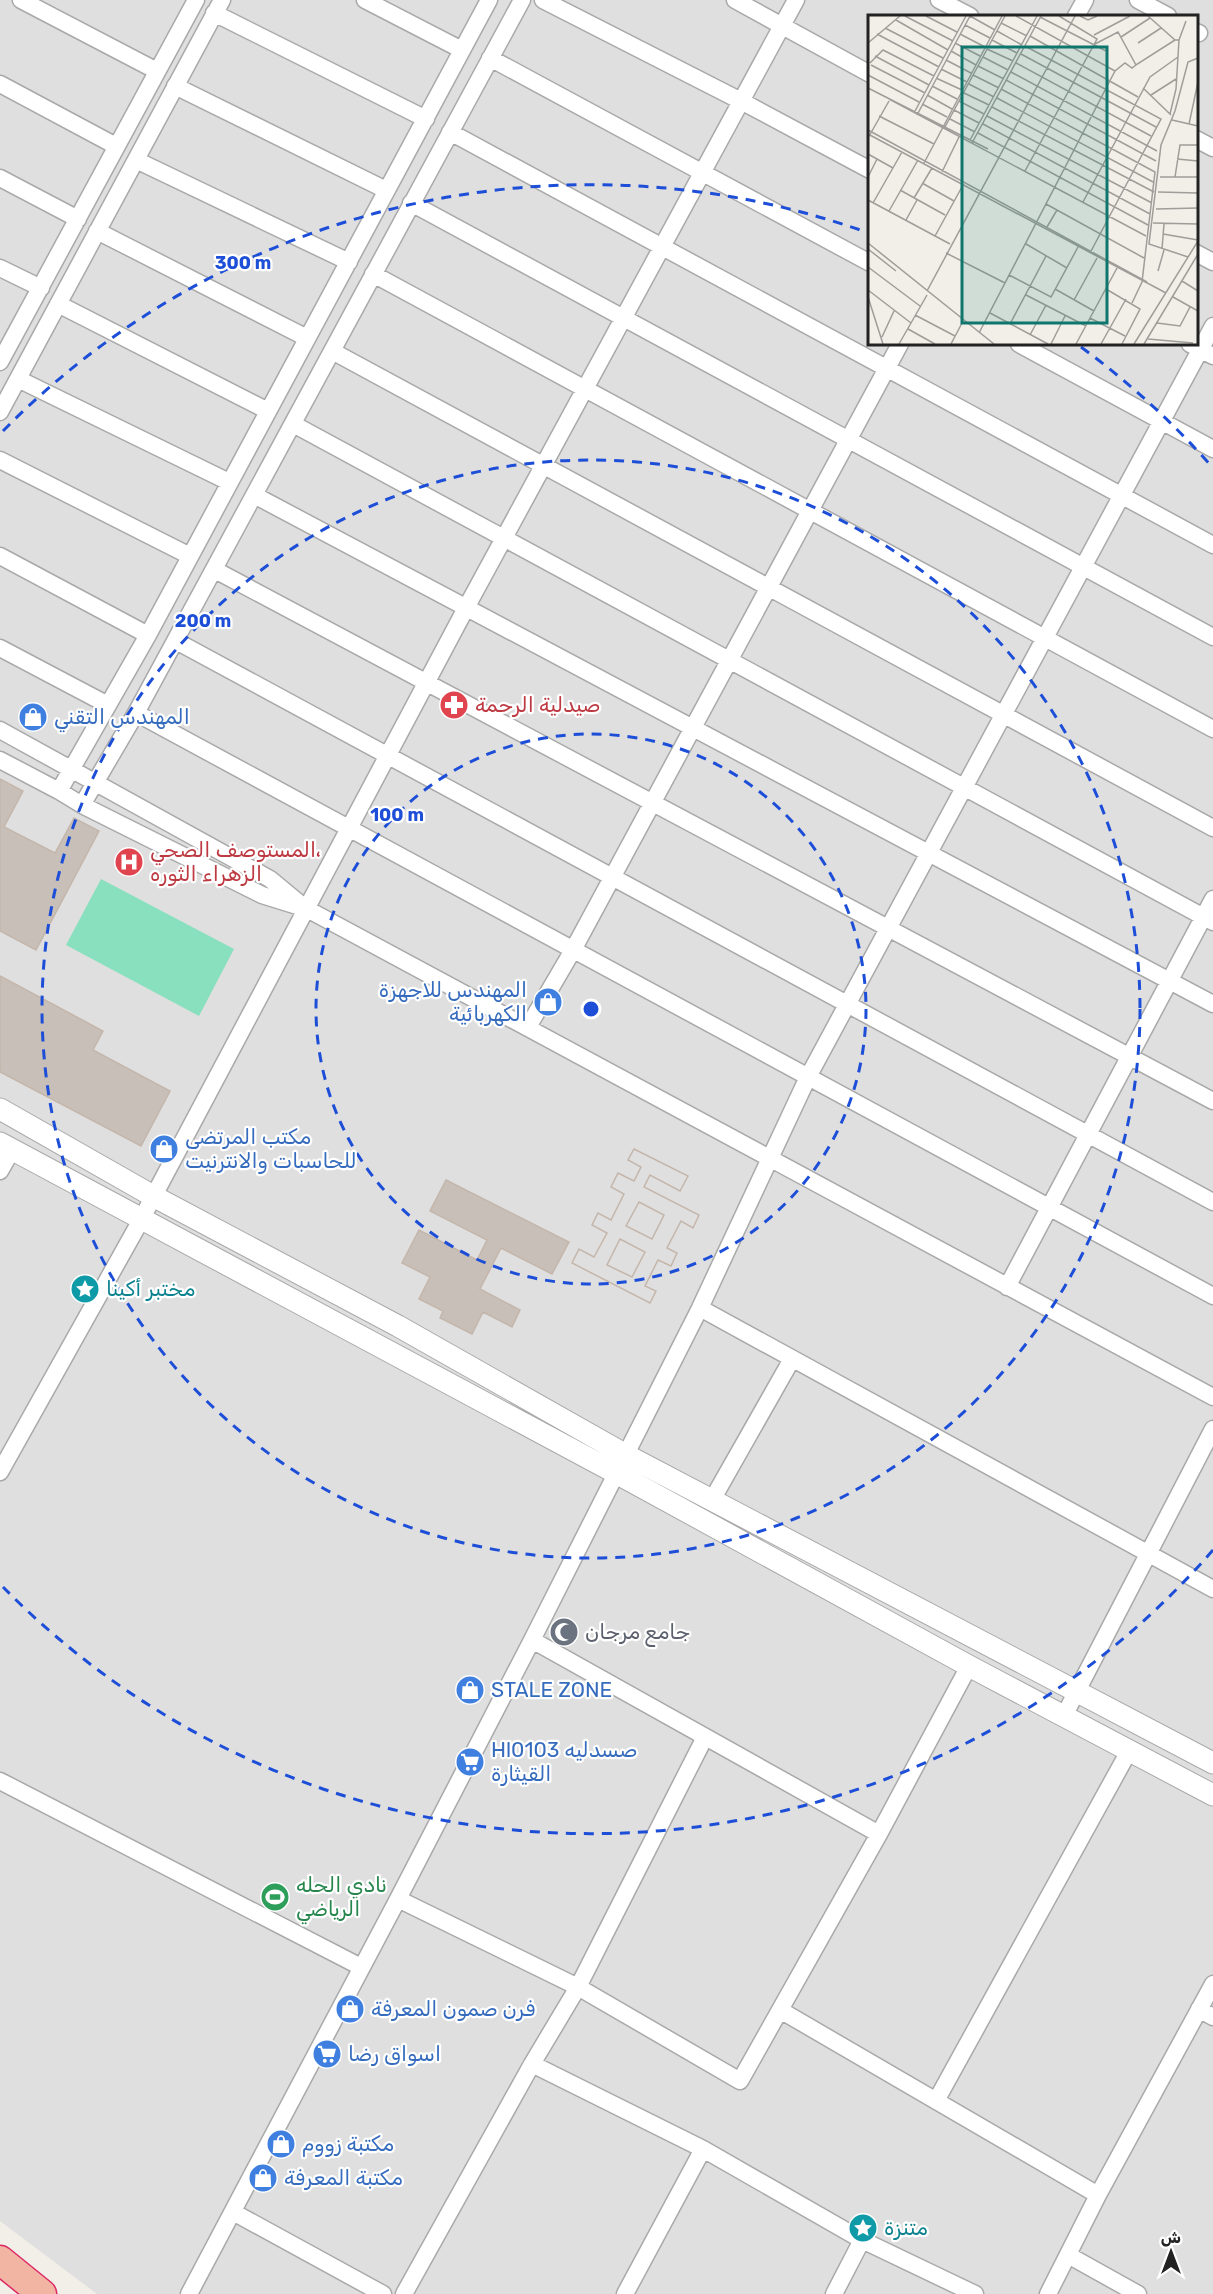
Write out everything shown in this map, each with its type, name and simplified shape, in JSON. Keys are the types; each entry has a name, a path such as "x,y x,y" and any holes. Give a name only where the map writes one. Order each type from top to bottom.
{"highway":[{"path":"0,2260 42,2294"}],"street":[{"path":"21,0 156,71"},
{"path":"0,361 196,0"},
{"path":"365,0 462,50"},
{"path":"60,791 148,635 489,0"},
{"path":"82,805 215,570 522,0"},
{"path":"543,0 741,100 868,169"},
{"path":"735,0 868,73"},
{"path":"0,1472 141,1220 466,608 796,0"},
{"path":"939,0 968,15"},
{"path":"1077,15 1085,0"},
{"path":"1138,0 1166,15"},
{"path":"0,412 218,7 426,119"},
{"path":"490,58 868,262"},
{"path":"0,84 116,146"},
{"path":"175,86 386,190"},
{"path":"450,132 1213,545"},
{"path":"1198,140 1213,148"},
{"path":"136,160 348,262"},
{"path":"0,178 78,219"},
{"path":"411,203 1213,637"},
{"path":"97,231 308,338"},
{"path":"1198,254 1213,262"},
{"path":"0,268 41,288"},
{"path":"373,274 1213,729"},
{"path":"58,304 268,411"},
{"path":"189,2294 532,1640 700,1308 808,1077 1213,326"},
{"path":"528,1027 573,950 899,345"},
{"path":"1021,345 1213,449"},
{"path":"332,351 1213,828"},
{"path":"18,379 229,482"},
{"path":"292,424 1208,920"},
{"path":"0,460 190,556"},
{"path":"254,495 1213,1004"},
{"path":"0,555 148,635"},
{"path":"215,570 1213,1101"},
{"path":"176,640 1213,1202"},
{"path":"0,648 108,705"},
{"path":"136,713 1213,1296"},
{"path":"0,730 270,879 307,909"},
{"path":"0,760 82,805 262,895 307,909 1213,1397"},
{"path":"1007,1287 1170,981 1208,920 1213,899"},
{"path":"0,1109 153,1196 398,1326 621,1464 969,1666 1213,1795"},
{"path":"0,1171 6,1146 141,1220 621,1464 712,1500 1213,1763"},
{"path":"700,1308 1213,1589"},
{"path":"712,1500 792,1359"},
{"path":"1064,1716 1213,1429"},
{"path":"532,1640 879,1834"},
{"path":"398,1899 578,1987 740,2081 879,1834 969,1666"},
{"path":"404,2294 532,2064 578,1987 705,1737"},
{"path":"936,2102 1130,1751"},
{"path":"0,1781 361,1967"},
{"path":"1048,2294 1098,2195 1206,2013 1213,1984"},
{"path":"780,2010 1098,2195"},
{"path":"532,2064 703,2149 862,2240 975,2294"},
{"path":"625,2294 703,2149"},
{"path":"233,2212 384,2294"},
{"path":"834,2294 862,2240"},
{"path":"1068,2255 1138,2294"}],"shaded area":[{"path":"0,0 1213,0 1213,2294 97,2294 0,2221"}],"green space":[{"path":"101,879 234,949 199,1016 66,945"}],"building":[{"path":"0,779 23,791 4,827 55,853 74,818 99,831 36,950 0,931"},
{"path":"0,976 103,1031 93,1050 170,1091 141,1146 0,1072"},
{"path":"634,1149 688,1176 680,1191 650,1175 644,1187 699,1215 693,1228 681,1221 667,1248 677,1253 671,1266 658,1260 645,1286 656,1291 650,1303 572,1263 579,1249 594,1257 607,1233 592,1225 598,1213 611,1220 624,1194 611,1187 618,1173 634,1181 641,1167 628,1160","holes":["639,1202 664,1215 652,1239 626,1226","620,1239 645,1252 632,1277 607,1265"]},
{"path":"634,1149 688,1176 680,1191 650,1175 644,1187 699,1215 693,1228 681,1221 667,1248 677,1253 671,1266 658,1260 645,1286 656,1291 650,1303 572,1263 579,1249 594,1257 607,1233 592,1225 598,1213 611,1220 624,1194 611,1187 618,1173 634,1181 641,1167 628,1160"},
{"path":"446,1180 569,1242 552,1274 501,1248 480,1289 520,1310 512,1327 483,1312 472,1334 440,1318 443,1311 419,1299 430,1277 402,1263 419,1230 477,1260 487,1240 430,1211"},
{"path":"639,1202 664,1215 652,1239 626,1226"},
{"path":"620,1239 645,1252 632,1277 607,1265"}],"place":[{"name":"صيدلية الرحمة","path":"454,705"},
{"name":"المهندس التقني","path":"33,717"},
{"name":"المستوصف الصحي، الزهراء الثوره","path":"129,862"},
{"name":"المهندس للاجهزة الكهربائية","path":"548,1002"},
{"name":"مكتب المرتضى للحاسبات والانترنيت","path":"164,1149"},
{"name":"مختبر أكينا","path":"85,1289"},
{"name":"جامع مرجان","path":"564,1632"},
{"name":"STALE ZONE","path":"470,1690"},
{"name":"Hl0103 صسدليه القيثارة","path":"470,1762"},
{"name":"نادي الحله الرياضي","path":"275,1897"},
{"name":"فرن صمون المعرفة","path":"350,2009"},
{"name":"اسواق رضا","path":"327,2054"},
{"name":"مكتبة زووم","path":"281,2144"},
{"name":"مكتبة المعرفة","path":"263,2178"},
{"name":"متنزة","path":"863,2228"}]}
